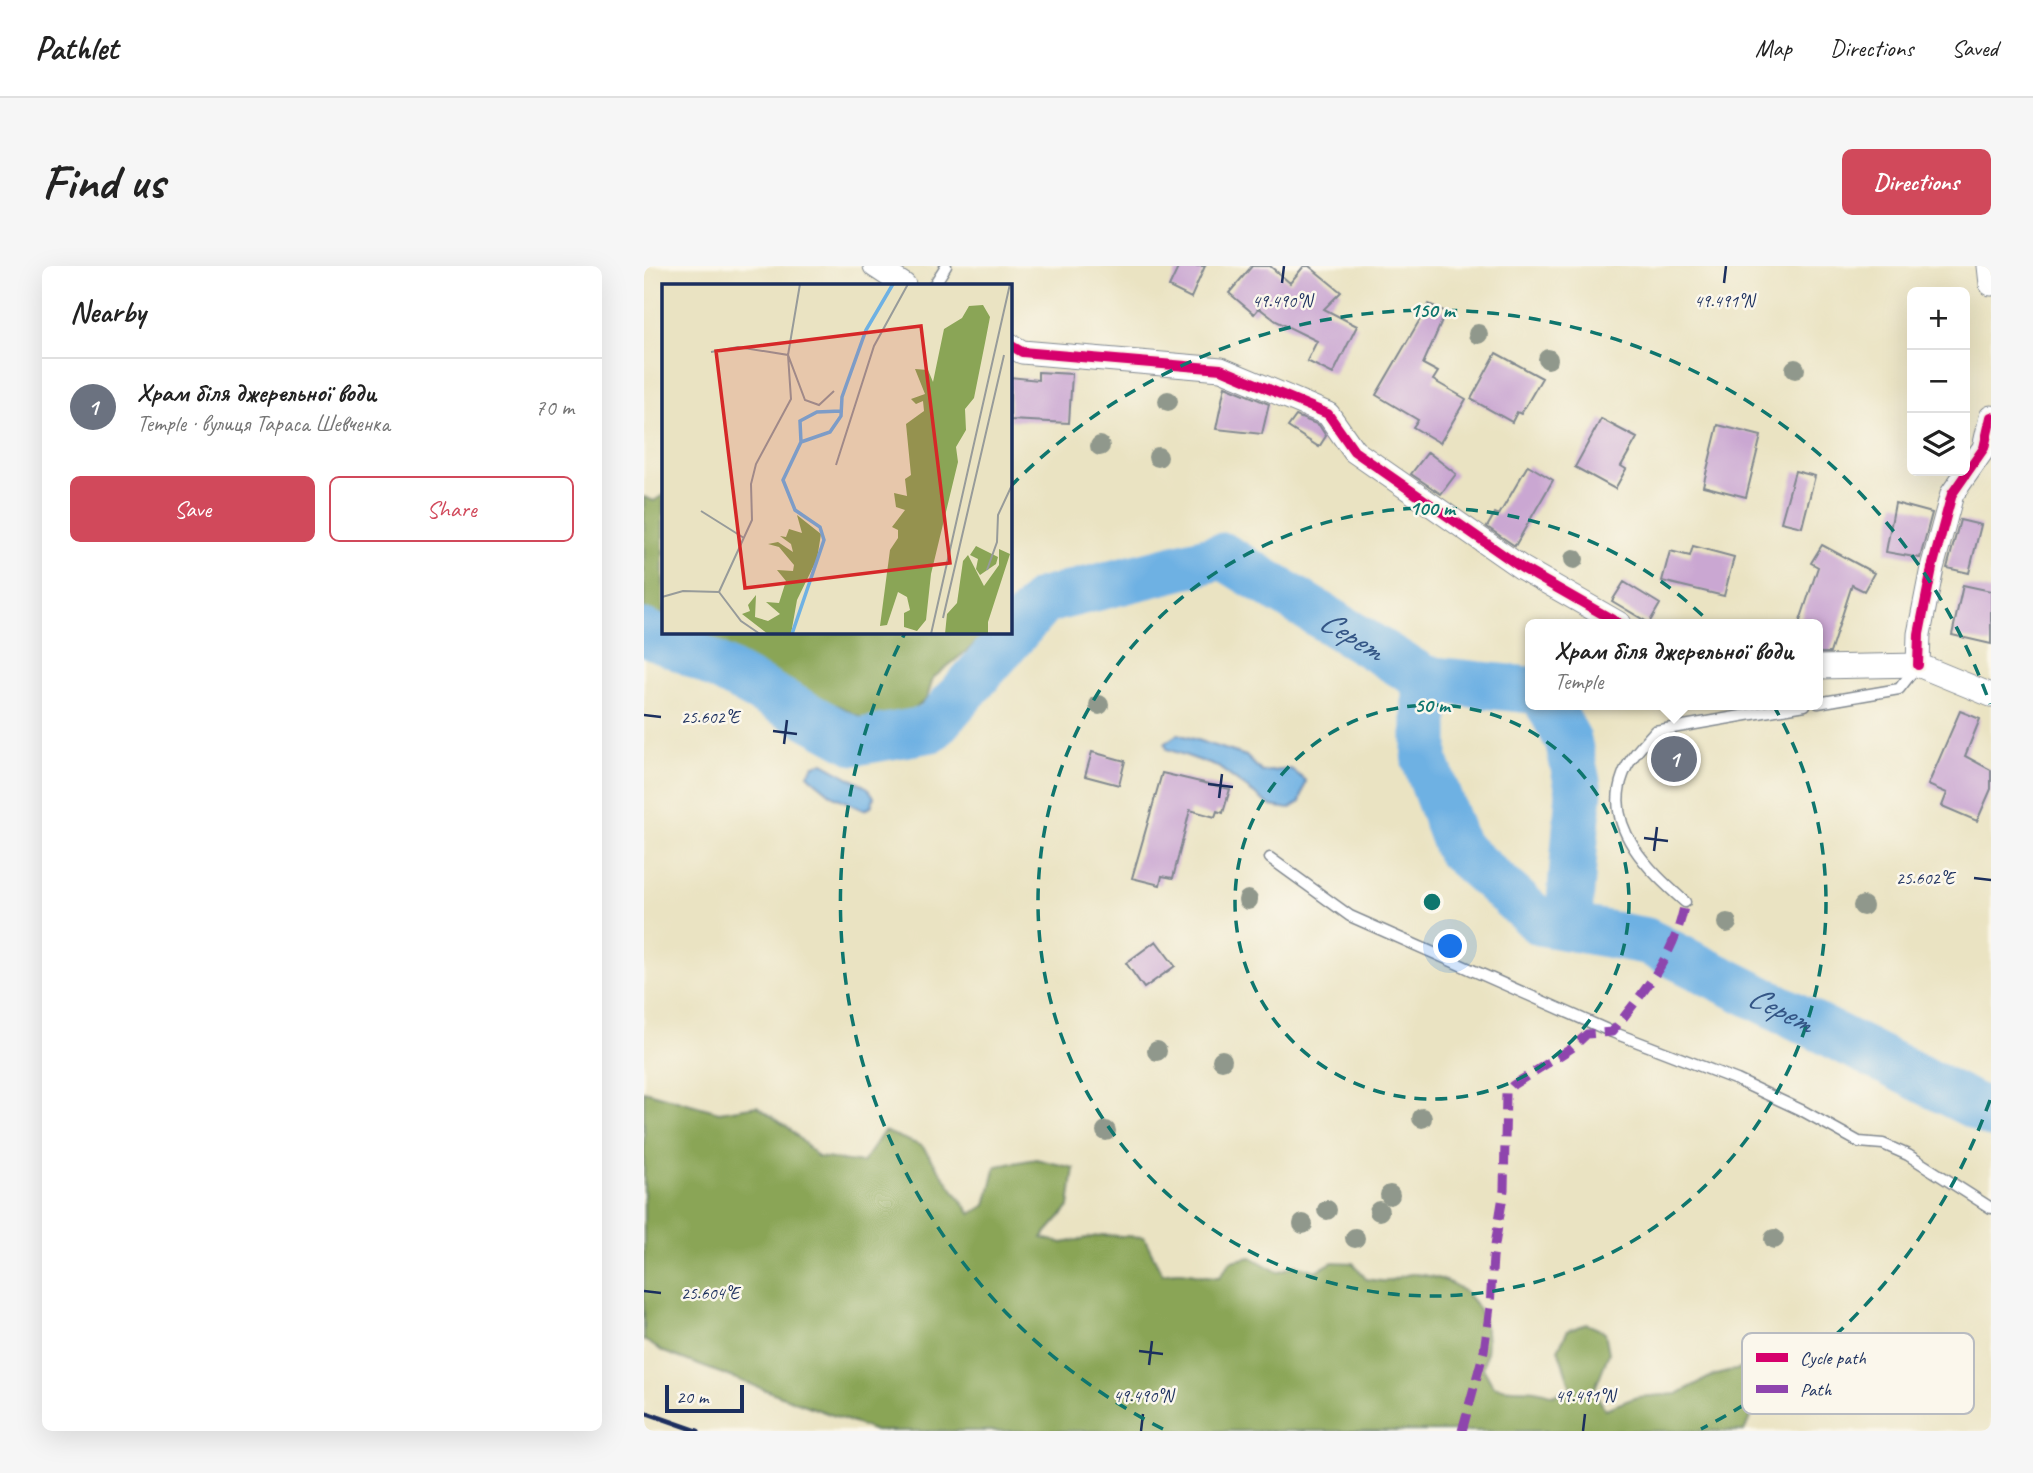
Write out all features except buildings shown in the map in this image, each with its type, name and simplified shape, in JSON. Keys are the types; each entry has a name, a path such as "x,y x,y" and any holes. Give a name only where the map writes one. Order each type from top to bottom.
{"street":[{"path":"875,266 902,284"},
{"path":"1989,266 1991,284"},
{"path":"1012,346 1022,352 1221,369 1328,414 1354,451 1522,568 1611,619"},
{"path":"1918,665 1919,634 1932,568 1952,494 1984,448 1991,417"},
{"path":"1823,667 1918,665 1991,695"}],"lane":[{"path":"935,284 946,266"},
{"path":"1823,702 1899,689 1918,665"},
{"path":"1685,902 1642,863 1628,839 1619,809 1622,775 1655,731 1776,710"},
{"path":"1270,858 1349,916 1612,1032 1737,1080 1803,1111 1859,1142 1883,1144 1908,1154 1991,1208"}],"green space":[{"path":"662,496 662,615 644,611 644,497 654,501"},
{"path":"701,634 988,634 933,678 927,698 895,727 874,725 837,705 797,704 759,690"},
{"path":"644,1091 719,1112 757,1106 790,1129 818,1157 862,1163 884,1131 922,1146 971,1214 986,1205 996,1166 1036,1159 1074,1168 1069,1207 1042,1238 1063,1243 1102,1235 1144,1237 1162,1274 1184,1272 1219,1277 1231,1261 1251,1257 1278,1272 1296,1265 1316,1271 1333,1262 1353,1263 1366,1279 1388,1281 1411,1274 1433,1277 1464,1292 1482,1316 1486,1332 1483,1368 1493,1386 1537,1390 1553,1395 1571,1388 1558,1349 1568,1330 1587,1324 1605,1332 1609,1353 1594,1391 1605,1409 1637,1397 1677,1394 1712,1376 1742,1368 1742,1414 1752,1414 1744,1431 875,1431 664,1352 644,1340"}],"water":[{"path":"1178,734 1246,756 1262,772 1291,769 1306,781 1300,802 1289,809 1271,806 1218,767 1167,749 1165,743"},
{"path":"823,763 868,788 874,797 871,807 864,810 833,796 811,778 808,774 814,765"}],"waterway":[{"name":"Серет","path":"644,632 694,654 856,742 931,729 1043,601 1223,556 1425,679 1425,761 1457,848 1540,922 1646,941 1991,1114"},
{"path":"1425,679 1525,689"},
{"path":"1552,710 1568,740 1579,791 1568,927"}],"railway":[{"path":"644,1412 698,1431"}],"marked path":[{"path":"1462,1431 1484,1351 1490,1307 1493,1257 1504,1190 1506,1093 1513,1085 1572,1048 1587,1034 1612,1032 1647,987 1666,956 1685,902"}],"cycle path":[{"path":"1012,346 1022,352 1221,369 1328,414 1354,451 1522,568 1611,619"},
{"path":"1918,665 1919,634 1932,568 1952,494 1984,448 1991,417"}],"place":[{"name":"Храм біля джерельної води","path":"1674,759"}]}
